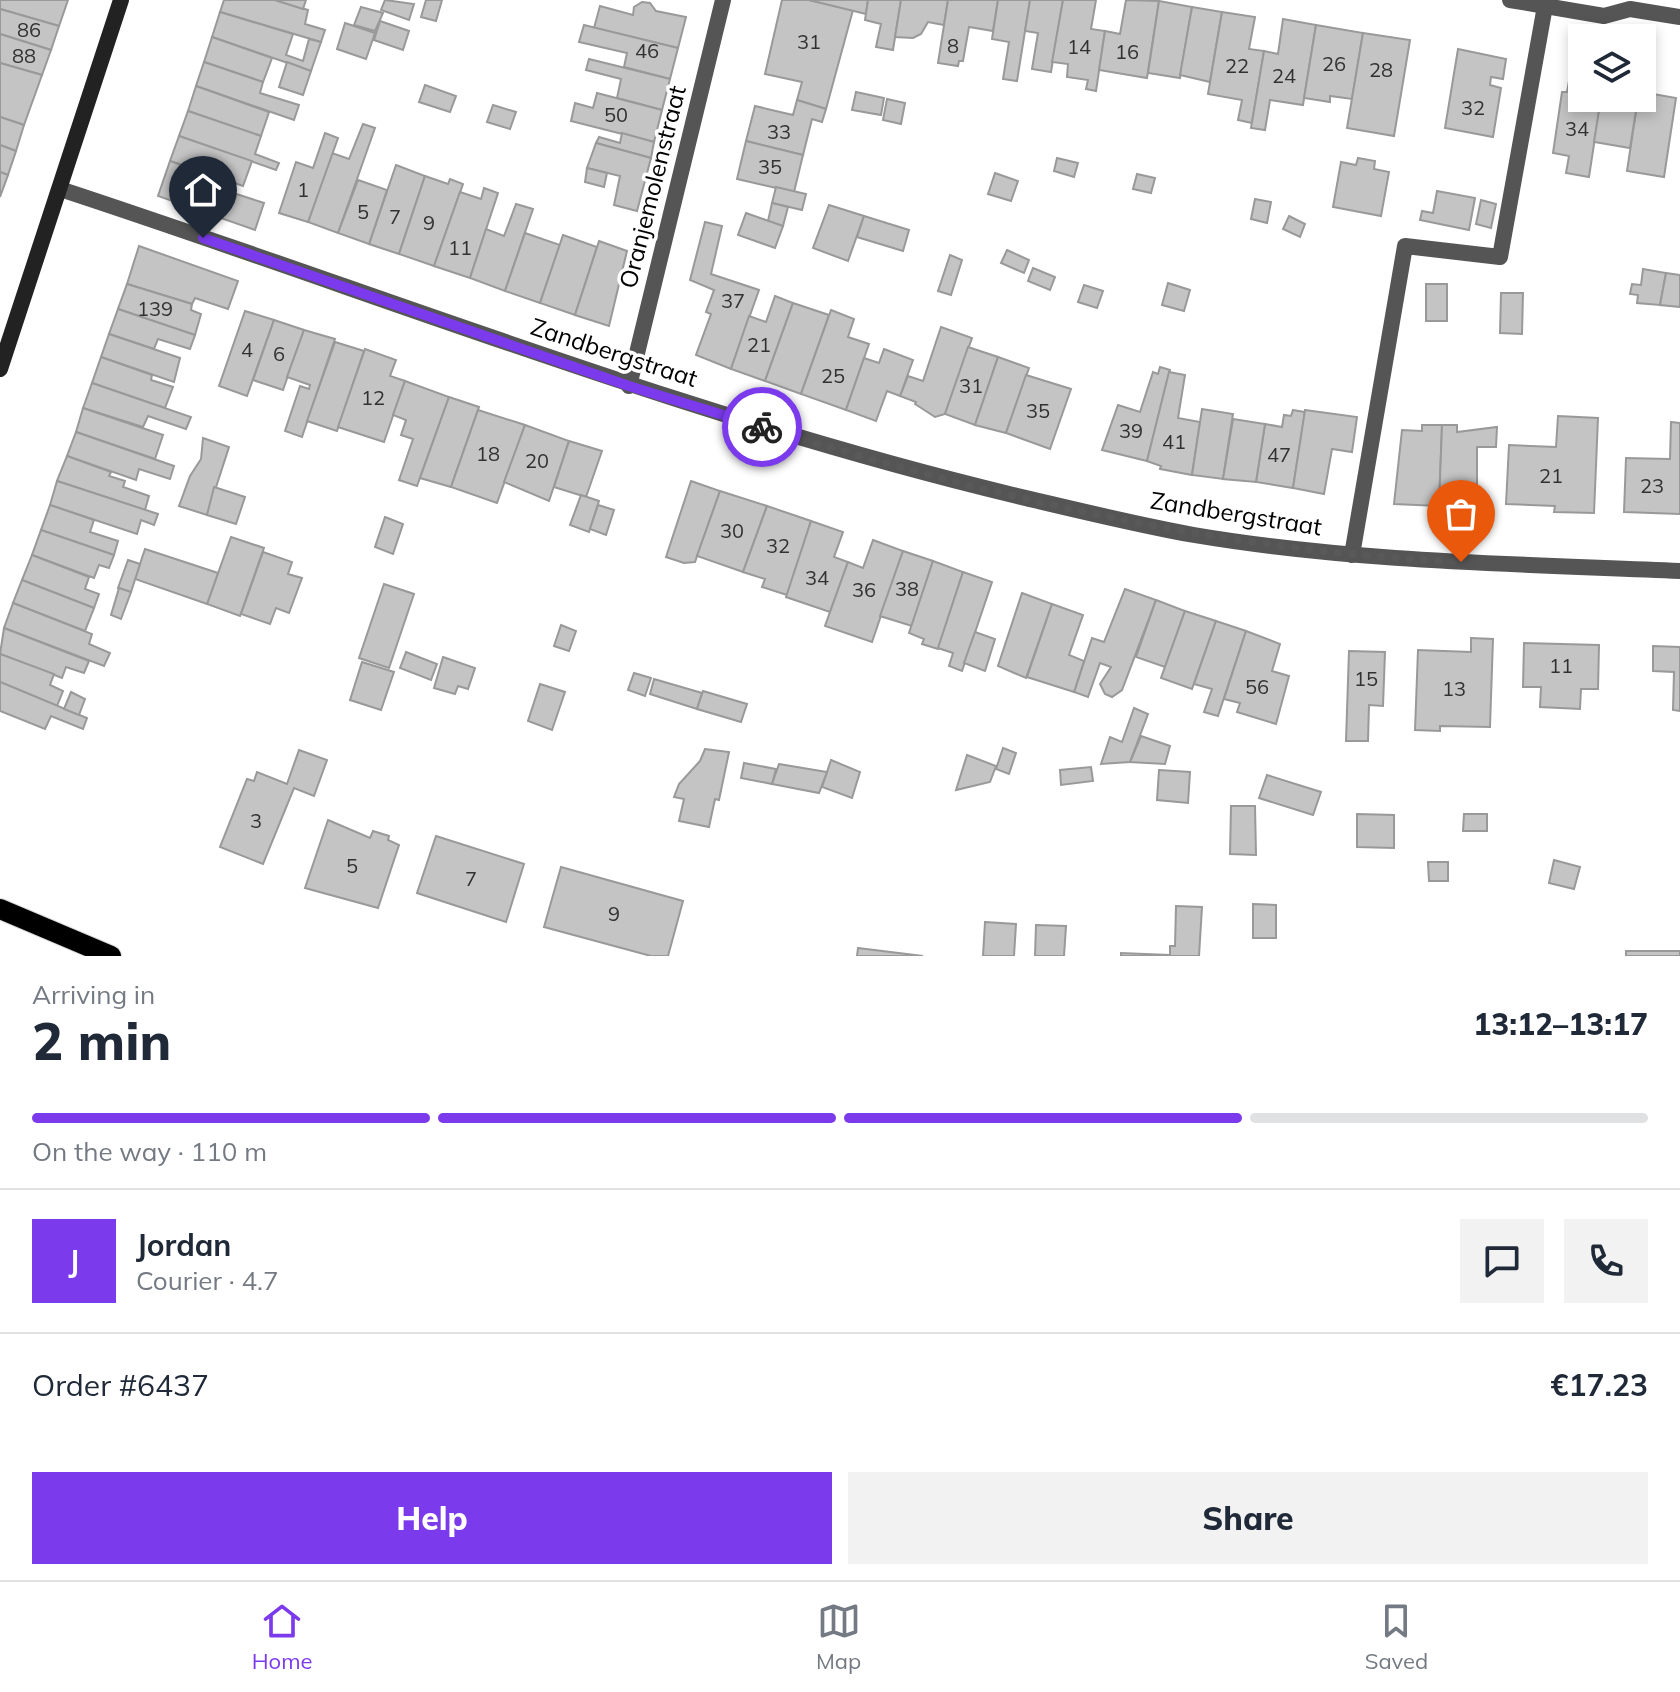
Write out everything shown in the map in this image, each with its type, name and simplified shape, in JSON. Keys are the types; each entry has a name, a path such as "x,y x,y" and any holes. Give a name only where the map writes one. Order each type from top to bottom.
{"main road":[{"path":"0,909 111,956"}],"street":[{"path":"0,369 121,0"},
{"name":"Oranjemolenstraat","path":"629,386 723,0"},
{"path":"1510,0 1604,16 1630,9 1680,17"},
{"path":"1352,555 1405,246 1500,257 1545,6"},
{"name":"Zandbergstraat","path":"60,189 629,386 874,461 1103,516 1195,535 1352,555 1680,571"}],"building":[{"path":"0,0 68,0 59,26 0,9"},
{"path":"224,0 275,0 308,10 305,24 325,30 321,42 220,12"},
{"path":"275,0 306,0 303,9"},
{"path":"385,0 414,4 409,20 381,10"},
{"path":"426,0 442,0 436,21 421,17"},
{"path":"782,0 809,0 853,10 826,109 797,100 802,82 765,74"},
{"path":"809,0 868,0 866,14"},
{"path":"868,0 901,0 893,50 876,47 881,24 865,20"},
{"path":"901,0 948,0 944,25 928,22 921,34 913,38 895,37"},
{"path":"948,0 998,0 993,31 969,27 963,61 959,61 958,66 938,63"},
{"path":"998,0 1030,0 1017,81 1003,79 1009,42 992,39"},
{"path":"1030,0 1063,0 1051,72 1032,69 1038,33 1025,31"},
{"path":"1063,0 1096,0 1091,29 1105,31 1096,91 1086,89 1088,80 1067,77 1068,64 1052,62"},
{"path":"1126,0 1159,1 1147,78 1099,70 1105,31 1120,34"},
{"path":"1159,1 1192,7 1180,78 1148,73"},
{"path":"642,2 650,3 656,11 686,17 678,48 594,28 600,6 633,15 634,7"},
{"path":"361,7 383,13 375,31 354,25"},
{"path":"1192,7 1222,12 1210,82 1180,75"},
{"path":"0,9 59,26 51,50 0,34"},
{"path":"220,12 293,34 286,55 303,61 309,39 321,42 311,71 212,37"},
{"path":"1222,12 1255,17 1249,49 1264,51 1252,123 1238,120 1242,100 1208,94"},
{"path":"1283,19 1316,25 1303,105 1270,100 1265,130 1251,128 1264,51 1278,54"},
{"path":"380,21 409,31 403,50 374,40"},
{"path":"345,23 375,33 366,59 337,49"},
{"path":"584,25 678,48 670,79 624,67 627,53 579,42"},
{"path":"1316,25 1363,33 1352,99 1330,96 1330,102 1304,98"},
{"path":"1363,33 1410,40 1394,136 1347,128"},
{"path":"0,34 51,50 42,75 0,63"},
{"path":"212,37 272,58 263,82 204,62"},
{"path":"1458,49 1506,59 1503,79 1491,77 1490,85 1501,88 1493,137 1445,128"},
{"path":"589,59 670,79 662,110 617,98 621,79 586,70"},
{"path":"204,62 263,82 260,93 299,105 294,120 196,86"},
{"path":"287,62 311,71 303,95 279,87"},
{"path":"0,63 42,75 24,125 0,117"},
{"path":"425,85 456,96 450,112 419,102"},
{"path":"196,86 269,112 261,136 188,111"},
{"path":"1568,86 1568,112 1599,112 1589,177 1566,173 1569,156 1553,153 1562,92 1567,92"},
{"path":"856,92 884,98 881,115 852,110"},
{"path":"597,93 662,110 654,142 571,121 575,103 593,108"},
{"path":"1656,94 1676,98 1664,177 1627,171 1636,112 1656,112"},
{"path":"887,99 905,103 901,124 883,120"},
{"path":"797,100 826,109 822,122 812,119 803,155 746,141 755,106 793,115"},
{"path":"493,105 516,112 510,129 487,122"},
{"path":"188,111 261,136 255,154 279,163 276,170 179,136"},
{"path":"1599,112 1636,112 1630,148 1594,142"},
{"path":"0,117 24,125 16,151 0,145"},
{"path":"363,124 375,128 338,233 308,222 332,153 349,159"},
{"path":"325,133 338,138 308,222 279,213 296,162 313,168"},
{"path":"622,133 654,142 651,158 596,143 599,137 620,143"},
{"path":"179,136 252,161 243,186 170,161"},
{"path":"746,141 803,155 794,192 737,179"},
{"path":"596,143 651,158 637,211 614,205 620,176 587,168"},
{"path":"0,145 16,151 8,175 0,172"},
{"path":"1057,158 1078,163 1074,177 1054,171"},
{"path":"1358,158 1375,161 1374,169 1389,172 1381,216 1333,207 1341,162 1356,165"},
{"path":"170,161 216,177 212,186 264,203 255,230 158,196"},
{"path":"396,165 425,176 399,254 369,244"},
{"path":"587,168 607,173 604,187 585,182"},
{"path":"0,172 8,175 0,197"},
{"path":"995,173 1018,181 1011,201 988,194"},
{"path":"1137,174 1155,178 1151,193 1133,189"},
{"path":"425,176 448,184 450,179 463,184 434,266 399,254"},
{"path":"358,180 387,190 369,244 338,233"},
{"path":"776,187 806,194 802,210 772,203"},
{"path":"484,188 498,193 470,278 434,266 460,192 481,199"},
{"path":"1437,191 1475,198 1469,230 1420,220 1422,211 1433,213"},
{"path":"1255,199 1271,202 1267,223 1251,219"},
{"path":"1481,200 1496,204 1491,228 1476,224"},
{"path":"772,203 788,207 783,226 768,221"},
{"path":"516,204 533,209 505,291 470,278 486,229 504,236"},
{"path":"829,205 864,216 848,261 813,248"},
{"path":"746,213 783,226 775,248 738,235"},
{"path":"864,216 909,230 903,251 857,237"},
{"path":"1289,216 1305,224 1300,237 1283,229"},
{"path":"705,222 722,226 711,274 759,290 731,369 696,355 711,314 706,312 714,290 690,280"},
{"path":"525,233 560,245 540,303 505,291"},
{"path":"563,235 597,247 575,315 540,303"},
{"path":"599,241 627,251 609,326 575,315"},
{"path":"139,246 238,281 228,309 195,298 192,304 127,284"},
{"path":"1007,250 1029,260 1024,273 1001,263"},
{"path":"950,255 962,260 951,295 938,291"},
{"path":"1033,268 1055,277 1050,290 1028,281"},
{"path":"1643,269 1666,273 1660,305 1637,303 1638,295 1630,294 1632,284 1641,285"},
{"path":"1666,273 1680,275 1680,307 1660,305"},
{"path":"1168,283 1190,290 1184,311 1162,305"},
{"path":"127,284 192,304 191,310 201,314 195,335 118,309"},
{"path":"1426,284 1447,284 1447,321 1426,321"},
{"path":"1084,285 1103,291 1097,308 1078,302"},
{"path":"1501,293 1523,293 1522,334 1500,333"},
{"path":"775,296 793,303 765,381 731,369 749,316 766,322"},
{"path":"793,303 829,315 801,394 765,381"},
{"path":"118,309 195,335 190,349 158,339 154,349 109,334"},
{"path":"831,310 854,319 848,337 869,344 846,410 801,394"},
{"path":"245,311 274,320 247,396 219,386"},
{"path":"274,320 304,330 283,390 253,380"},
{"path":"941,327 972,338 945,414 935,417 916,402 900,396 908,376 923,381"},
{"path":"304,330 335,339 302,437 285,431 300,386 309,389 310,385 287,377"},
{"path":"109,334 180,358 174,382 101,357"},
{"path":"335,342 364,351 337,431 307,421"},
{"path":"968,347 998,357 975,425 945,414"},
{"path":"365,349 396,360 390,376 405,381 384,442 338,427"},
{"path":"884,349 913,360 900,396 887,391 876,421 846,410 864,358 879,363"},
{"path":"101,357 152,375 151,380 173,387 165,408 92,383"},
{"path":"998,357 1029,368 1006,433 975,425"},
{"path":"1160,367 1170,370 1147,461 1102,450 1118,405 1140,412 1153,372 1158,374"},
{"path":"1169,372 1185,375 1178,418 1200,422 1192,475 1160,469 1161,466 1147,461"},
{"path":"1026,375 1071,389 1050,449 1006,433"},
{"path":"405,381 449,397 417,486 399,480 413,439 401,435 406,420 393,415"},
{"path":"92,383 191,417 186,429 148,416 143,427 83,408"},
{"path":"449,397 479,407 451,487 420,478"},
{"path":"83,408 163,435 155,459 76,432"},
{"path":"1202,409 1233,414 1223,479 1192,475"},
{"path":"478,410 525,425 497,503 451,487"},
{"path":"1293,410 1305,412 1293,488 1256,482 1265,424 1282,427 1284,415 1291,416"},
{"path":"1305,410 1357,417 1352,452 1332,449 1324,494 1293,488"},
{"path":"1558,416 1598,418 1594,513 1554,512 1555,506 1506,504 1509,445 1556,447"},
{"path":"1233,419 1265,424 1256,482 1223,479"},
{"path":"1671,422 1680,423 1680,514 1624,512 1626,458 1670,459"},
{"path":"525,425 569,441 549,501 504,482"},
{"path":"1422,425 1442,425 1439,506 1394,504 1402,430 1422,431"},
{"path":"1442,425 1457,425 1457,432 1497,427 1496,447 1477,447 1477,507 1439,506"},
{"path":"76,432 174,466 170,479 139,469 136,480 67,456"},
{"path":"203,438 229,447 207,515 179,506 190,476 201,459"},
{"path":"569,441 602,451 586,497 554,487"},
{"path":"67,456 111,472 109,476 125,481 123,487 149,496 145,510 57,481"},
{"path":"57,481 158,514 154,525 141,520 137,534 50,505"},
{"path":"691,481 720,491 695,562 684,563 666,557"},
{"path":"214,487 245,497 236,524 207,515"},
{"path":"720,491 767,506 743,572 697,556"},
{"path":"581,495 599,501 589,532 570,525"},
{"path":"50,505 94,520 90,532 118,541 114,555 41,530"},
{"path":"598,505 614,510 606,535 590,529"},
{"path":"767,506 811,521 787,595 762,587 765,579 743,572"},
{"path":"385,517 403,524 393,554 375,547"},
{"path":"811,521 843,532 834,557 848,562 830,612 786,597"},
{"path":"41,530 114,555 109,568 99,565 94,578 32,555"},
{"path":"231,537 264,548 240,616 207,604"},
{"path":"873,540 903,551 872,642 825,626 848,562 863,568"},
{"path":"145,549 218,573 207,604 135,579"},
{"path":"903,551 933,561 912,626 880,616"},
{"path":"263,552 292,562 288,574 302,578 289,613 276,608 270,624 241,614"},
{"path":"32,555 89,577 85,589 99,594 94,608 22,580"},
{"path":"128,560 140,564 131,592 118,588"},
{"path":"933,561 963,572 938,649 922,644 924,639 909,633"},
{"path":"963,572 992,582 962,671 949,666 953,653 938,648"},
{"path":"22,580 94,608 85,631 13,603"},
{"path":"384,584 414,594 389,668 359,658"},
{"path":"119,588 131,592 121,619 111,615"},
{"path":"1125,589 1156,600 1122,690 1112,697 1105,694 1100,684 1111,667 1100,663 1088,697 1074,692 1092,638 1104,642"},
{"path":"1022,593 1052,604 1026,678 998,666"},
{"path":"1156,600 1185,611 1165,667 1136,657"},
{"path":"13,603 92,634 89,644 110,653 104,666 4,628"},
{"path":"1052,604 1083,615 1069,655 1084,661 1074,692 1027,677"},
{"path":"1185,611 1216,621 1192,689 1161,678"},
{"path":"1216,621 1246,631 1218,716 1204,712 1212,689 1194,684"},
{"path":"561,625 576,631 569,651 554,646"},
{"path":"4,628 89,661 84,673 66,667 62,678 0,654"},
{"path":"1246,631 1280,644 1272,671 1289,676 1276,724 1237,712 1240,703 1224,699"},
{"path":"975,632 995,639 985,671 964,663"},
{"path":"1471,638 1493,639 1490,727 1440,726 1440,731 1415,730 1418,650 1471,652"},
{"path":"1524,643 1599,645 1598,689 1581,689 1580,709 1540,707 1541,687 1523,687"},
{"path":"1653,646 1680,647 1680,711 1673,710 1674,672 1653,671"},
{"path":"1349,651 1385,652 1383,706 1369,705 1368,741 1346,741"},
{"path":"406,652 437,664 431,680 400,668"},
{"path":"0,654 54,674 50,685 63,691 57,706 0,682"},
{"path":"443,657 475,668 468,689 458,686 455,694 434,688"},
{"path":"362,662 394,672 381,710 350,700"},
{"path":"634,673 651,678 645,696 628,690"},
{"path":"654,679 702,693 697,709 650,694"},
{"path":"0,682 87,718 83,729 51,716 45,729 0,711"},
{"path":"540,684 565,692 552,730 528,721"},
{"path":"703,691 747,704 741,722 697,709"},
{"path":"71,692 85,699 79,715 64,709"},
{"path":"1134,708 1148,714 1130,762 1101,764 1110,737 1122,742"},
{"path":"1141,736 1170,746 1165,764 1130,762"},
{"path":"1003,748 1016,753 1009,774 996,769"},
{"path":"705,749 729,752 719,800 715,799 709,827 679,821 684,799 674,797 679,784 700,761"},
{"path":"299,750 327,760 314,796 294,788 263,864 220,847 247,779 254,781 257,772 287,784"},
{"path":"967,755 996,766 990,782 956,790"},
{"path":"831,760 860,772 852,798 822,787"},
{"path":"744,763 776,769 772,784 741,778"},
{"path":"779,764 827,772 819,793 772,784"},
{"path":"1091,767 1093,781 1061,785 1060,770"},
{"path":"1159,770 1190,772 1188,803 1157,800"},
{"path":"1267,775 1321,792 1313,815 1259,798"},
{"path":"1231,806 1255,806 1256,855 1230,854"},
{"path":"1357,814 1394,815 1394,848 1357,847"},
{"path":"1464,814 1487,814 1487,831 1463,831"},
{"path":"328,820 370,838 373,831 389,836 388,840 399,845 378,908 305,888"},
{"path":"436,836 524,864 506,922 417,893"},
{"path":"1554,860 1580,867 1574,889 1549,883"},
{"path":"1428,862 1448,862 1448,881 1429,881"},
{"path":"561,867 683,901 668,956 651,956 544,927"},
{"path":"1253,904 1276,905 1276,938 1253,938"},
{"path":"1176,906 1202,907 1199,956 1121,956 1121,953 1170,955 1170,946 1175,946"},
{"path":"985,922 1016,924 1014,956 983,956"},
{"path":"1036,925 1066,926 1064,956 1035,956"},
{"path":"858,948 923,956 857,956"},
{"path":"1626,951 1680,951 1680,956 1626,956"}],"way so far":[{"path":"762,427 874,461 1195,535 1368,558 1461,562"}],"route":[{"path":"203,238 629,386 762,427"}]}
